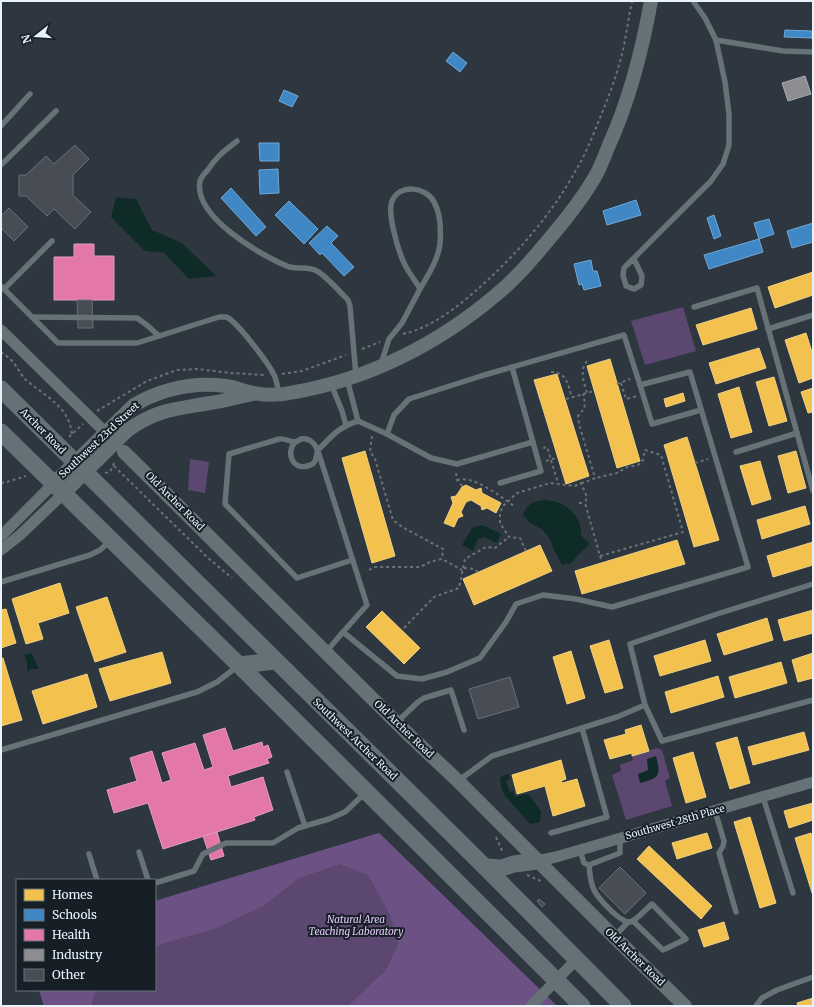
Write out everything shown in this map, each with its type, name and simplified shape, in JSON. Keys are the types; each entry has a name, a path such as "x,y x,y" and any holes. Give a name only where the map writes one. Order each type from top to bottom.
{"main road":[{"name":"Archer Road","path":"1,390 87,470"},
{"path":"1,432 239,665 582,1006"},
{"name":"Southwest Archer Road","path":"87,470 275,661 485,867 623,1006"},
{"path":"239,665 275,661"},
{"path":"485,867 502,868 514,864 538,861"}],"street":[{"path":"255,394 279,395 330,384 401,358 439,336 469,316 498,294 529,264 577,204 596,174 616,131 628,99 638,63 651,1"},
{"path":"1,330 105,432"},
{"name":"Southwest 23rd Street","path":"87,470 105,432 134,405 148,397 166,390 197,385 227,386 255,394"},
{"name":"Southwest 23rd Street","path":"59,488 87,470 115,455 126,433 140,422 151,416 166,410 255,394"},
{"path":"115,455 126,433"},
{"name":"Old Archer Road","path":"115,455 326,652 685,1006"},
{"path":"1,536 59,488"},
{"path":"1,550 20,534 59,488"},
{"name":"Southwest 28th Place","path":"538,861 813,782"},
{"path":"531,1006 576,960"}],"lane":[{"path":"634,259 642,276 641,285 634,289 626,286 623,275 624,268 711,181 722,164 729,145 729,114 725,82 716,40 705,18 693,1"},
{"path":"716,40 783,51 813,52"},
{"path":"1,126 30,94"},
{"path":"1,165 56,111"},
{"path":"237,141 218,155 200,180 202,200 222,225 244,243 288,267 316,270 348,300 350,306 352,377 358,421"},
{"path":"380,366 389,339 402,323 430,273 436,259 439,246 440,228 435,203 429,195 414,188 406,189 399,193 393,200 390,209 390,218 404,264 420,289"},
{"path":"52,241 3,288 58,343 137,343 219,317 226,317 231,320 250,340 266,362 274,375 279,395"},
{"path":"694,307 757,288 813,491"},
{"path":"768,329 813,315"},
{"path":"32,318 137,318 159,336"},
{"path":"387,434 394,415 408,400 624,334 652,424 701,410"},
{"path":"500,483 541,471 512,367"},
{"path":"343,632 398,676 422,679 447,672 480,658 506,622 516,604 544,595 576,599 612,607 748,567 690,372 640,385"},
{"path":"330,384 346,424"},
{"path":"326,652 367,606 318,451 309,440 302,439 295,442 290,453 292,461 298,466 306,467 316,460 318,451 333,434 346,424 358,421 387,434 431,458 456,464 533,442"},
{"path":"736,452 797,433"},
{"path":"295,442 284,438 229,454 225,504 297,578 352,560"},
{"path":"1,582 90,555 100,550 111,540"},
{"path":"813,584 717,614 630,644 645,705 662,741 813,700"},
{"path":"1,750 196,692 217,682 239,665"},
{"path":"397,723 424,698 451,690 464,730"},
{"path":"458,781 492,756 616,717 645,705"},
{"path":"551,833 607,818 582,728"},
{"path":"287,772 305,826"},
{"path":"156,883 194,871 203,854 226,842 273,843 298,828 345,812 366,792"},
{"path":"764,797 793,893"},
{"path":"715,811 724,841 719,854 736,912"},
{"path":"580,850 584,863 589,865 620,853 620,838"},
{"path":"139,852 148,879"},
{"path":"89,854 97,879"},
{"path":"589,865 592,885 596,894 619,917 630,922 663,950 686,938 652,904 630,922 614,937"},
{"path":"756,1006 762,998 777,990 813,977"}],"path":[{"path":"1,352 12,361 26,379 62,409 70,422 72,435"},
{"path":"587,361 582,371 587,393"},
{"path":"551,372 558,372 564,377 572,398"},
{"path":"617,384 632,379"},
{"path":"621,382 626,399 628,399"},
{"path":"566,399 594,391"},
{"path":"582,394 586,404 585,408 578,416 579,424 595,478"},
{"path":"372,434 370,451 375,459 393,520 402,527 444,548 442,559"},
{"path":"543,448 547,447 558,483"},
{"path":"526,551 520,538 509,536 500,523 500,514 503,506 517,493 550,483 576,486 595,478 617,473 627,467 638,465 643,460 645,450 660,455 683,532 600,556"},
{"path":"87,470 110,472 114,466 115,455"},
{"path":"543,462 556,458"},
{"path":"695,463 709,459"},
{"path":"456,473 457,480 463,487"},
{"path":"1,482 7,482 26,476"},
{"path":"457,480 462,479 480,484 495,492 514,506"},
{"path":"581,483 587,497 585,503 602,562"},
{"path":"579,503 585,503"},
{"path":"404,628 434,598 459,588 465,559 486,547 495,548 509,536"},
{"path":"369,570 374,567 420,567 430,562 442,559 463,569 476,569 478,573"}],"green space":[{"path":"683,307 696,351 645,365 631,321"},
{"path":"190,459 209,462 205,493 188,490"},
{"path":"657,748 662,750 670,778 665,781 672,806 626,820 612,775 621,771 620,765 633,760 632,756"},
{"name":"Natural Area Teaching Laboratory","path":"379,833 557,1006 44,1006 39,991 156,991 156,901"}],"shaded area":[{"path":"116,197 136,199 152,230 182,243 216,276 189,279 164,253 145,251 111,217"},
{"path":"546,500 562,504 571,510 580,525 582,536 588,541 589,545 570,564 567,563 562,565 550,539 543,530 529,522 523,515 532,503"},
{"path":"482,525 501,534 497,543 485,537 478,539 473,551 462,545 472,528"},
{"path":"31,653 38,669 31,669 29,671 27,670 27,662 24,655"},
{"path":"656,756 658,768 657,775 655,778 640,783 638,774 648,770 647,759"},
{"path":"509,774 510,779 506,781 510,792 513,791 515,797 526,794 529,795 541,811 540,822 530,824 505,796 502,790 500,778"},
{"path":"379,833 557,1006 348,1006 386,970 399,943 389,913 368,875 340,864 299,878 263,906 217,928 161,944 156,947 156,901"},
{"path":"39,991 97,991 91,1006 44,1006"}],"building: Homes":[{"path":"813,272 813,295 775,308 768,287"},
{"path":"751,308 757,329 703,345 696,325"},
{"path":"806,333 813,355 813,378 799,383 785,340"},
{"path":"759,348 766,368 716,384 709,363"},
{"path":"610,359 640,461 617,468 587,366"},
{"path":"557,374 589,476 566,484 534,380"},
{"path":"774,377 787,421 769,426 756,382"},
{"path":"739,387 752,432 731,438 718,394"},
{"path":"813,388 813,412 808,413 801,392"},
{"path":"683,393 685,401 666,407 664,399"},
{"path":"687,437 719,540 694,547 664,445"},
{"path":"365,451 395,556 372,563 342,458"},
{"path":"796,451 806,488 788,493 778,456"},
{"path":"760,461 771,499 752,505 740,466"},
{"path":"466,485 476,490 481,488 482,493 501,503 496,513 487,508 482,510 481,506 471,500 466,502 461,512 463,516 458,518 454,527 444,523 453,503 451,497 456,496 462,487"},
{"path":"805,506 810,524 762,539 757,520"},
{"path":"677,540 685,564 582,594 575,571"},
{"path":"813,542 813,565 773,577 767,556"},
{"path":"540,545 552,571 474,605 463,579"},
{"path":"60,583 69,613 38,623 43,639 26,644 12,599"},
{"path":"107,597 126,652 95,662 76,607"},
{"path":"6,609 16,643 1,648 1,610"},
{"path":"813,610 813,633 784,641 778,620"},
{"path":"382,611 420,648 404,664 366,627"},
{"path":"767,618 773,640 724,655 717,634"},
{"path":"609,640 623,688 605,693 590,646"},
{"path":"705,640 711,661 660,676 654,656"},
{"path":"571,651 585,698 567,704 553,657"},
{"path":"162,652 171,683 110,701 99,669"},
{"path":"813,653 813,678 798,682 792,660"},
{"path":"1,658 3,658 22,720 1,726"},
{"path":"781,662 787,683 735,698 729,677"},
{"path":"87,674 97,707 43,724 32,691"},
{"path":"718,676 724,697 671,713 665,692"},
{"path":"641,725 649,751 632,756 632,753 610,759 604,740 626,734 625,730"},
{"path":"804,732 809,750 753,765 748,747"},
{"path":"737,737 750,783 730,789 716,743"},
{"path":"693,752 706,797 686,803 673,758"},
{"path":"561,760 566,779 561,781 562,783 577,779 585,806 553,816 545,786 517,794 512,775"},
{"path":"813,803 813,820 789,828 784,811"},
{"path":"750,817 776,903 760,908 734,822"},
{"path":"707,833 712,848 677,859 672,843"},
{"path":"811,833 813,838 813,896 795,838"},
{"path":"649,846 712,906 701,919 637,859"},
{"path":"724,922 729,939 704,947 698,930"},
{"path":"813,998 813,1006 798,1006 797,1003"}],"building: Schools":[{"path":"785,30 812,31 812,38 784,37"},
{"path":"453,52 467,63 460,72 446,61"},
{"path":"284,90 298,96 292,107 279,101"},
{"path":"259,143 279,143 279,161 260,161"},
{"path":"278,169 279,193 260,194 259,170"},
{"path":"231,188 266,227 256,236 221,198"},
{"path":"636,200 641,215 607,225 603,211"},
{"path":"289,201 318,229 304,244 275,215"},
{"path":"714,215 721,236 714,239 707,218"},
{"path":"769,219 774,234 759,239 754,223"},
{"path":"813,223 813,242 792,248 787,231"},
{"path":"327,226 338,236 331,243 354,267 344,276 322,253 320,255 309,243"},
{"path":"759,239 763,252 709,269 704,255"},
{"path":"591,260 593,271 597,271 601,286 584,290 582,284 579,285 574,264"}],"building: Health":[{"path":"74,244 94,244 94,256 114,256 114,300 54,300 54,257 74,257"},
{"path":"225,728 233,751 262,742 263,747 268,745 272,757 267,759 269,763 228,776 231,787 263,777 273,810 254,817 255,820 163,849 148,803 114,813 107,790 137,781 130,758 152,751 162,783 171,780 162,753 195,743 204,770 213,767 203,735"},
{"path":"217,832 224,856 211,860 203,836"}],"building: Industry":[{"path":"805,76 811,94 788,101 782,83"}],"building: Other":[{"path":"75,145 89,159 73,175 73,195 91,212 75,229 54,209 47,216 26,196 19,196 19,175 26,175 46,156 54,164"},
{"path":"9,208 28,227 14,241 1,228 1,216"},
{"path":"77,300 92,300 93,328 78,328"},
{"path":"510,677 519,707 478,719 469,689"},
{"path":"620,867 646,893 625,914 599,888"},
{"path":"539,899 545,904 542,907 537,901"}]}
